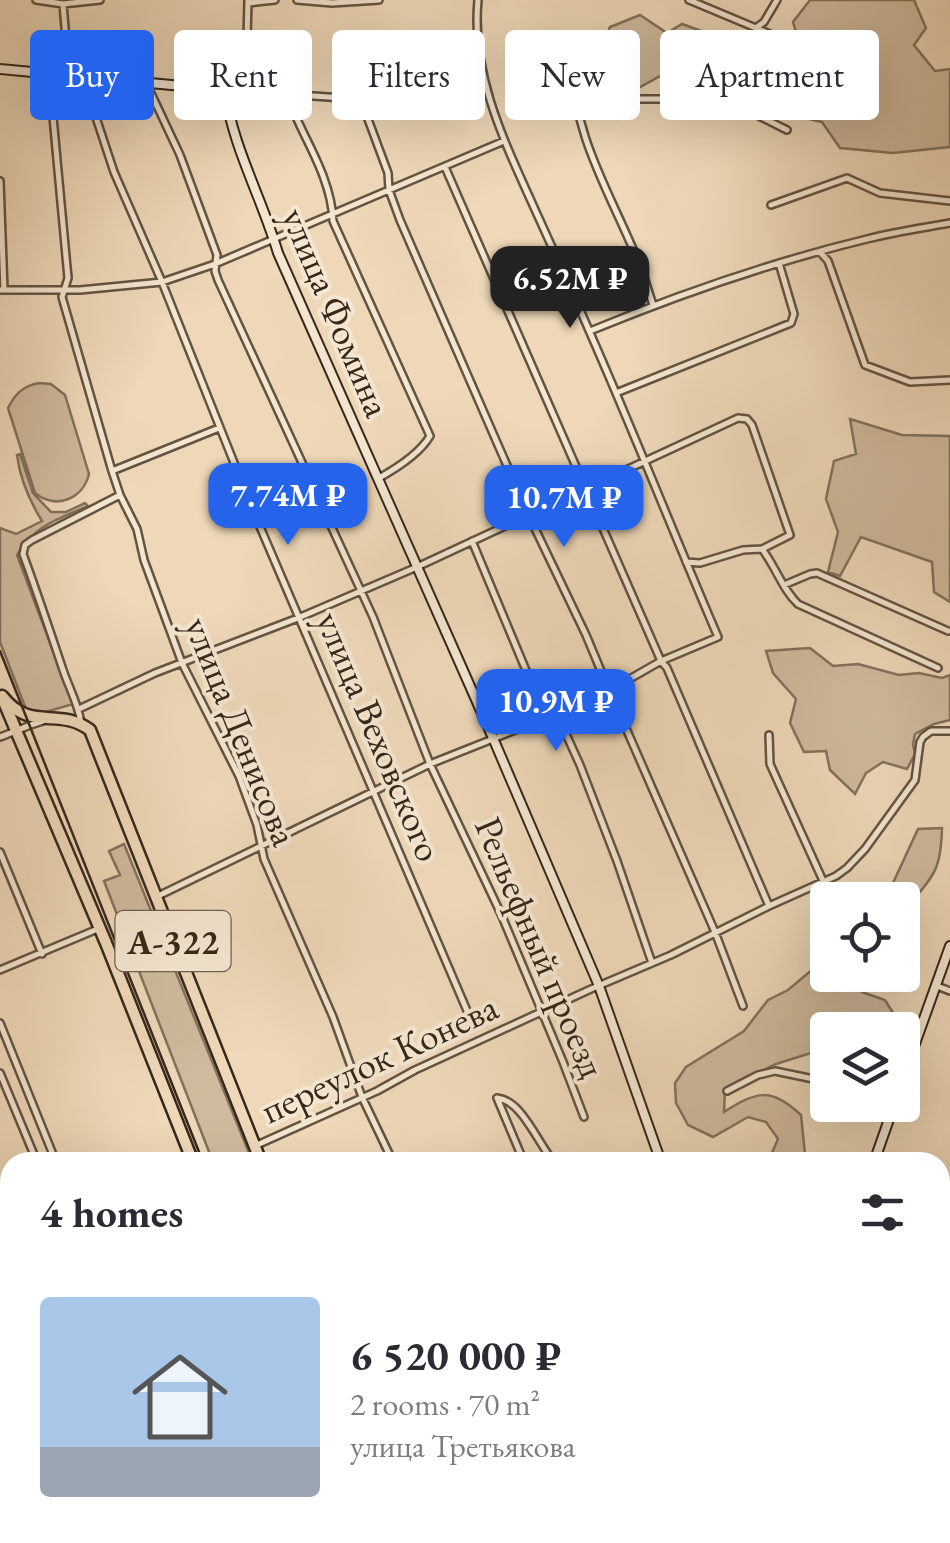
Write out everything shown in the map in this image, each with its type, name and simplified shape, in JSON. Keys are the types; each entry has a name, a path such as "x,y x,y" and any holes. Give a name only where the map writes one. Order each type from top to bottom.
{"highway":[{"name":"А-322","path":"1,694 24,715 80,723 90,730 257,1152"},
{"name":"А-322","path":"1,694 100,928 188,1152"}],"street":[{"path":"36,0 63,4 100,0"},
{"path":"247,30 248,2 275,0"},
{"path":"297,0 379,0"},
{"path":"156,898 430,764 607,691 661,661 718,637 590,331 504,140 488,95 478,48 478,0"},
{"path":"690,0 763,30"},
{"path":"756,27 764,22 777,0"},
{"path":"63,4 65,30"},
{"path":"0,69 30,72"},
{"path":"640,99 757,114 787,130"},
{"name":"Рельефный проезд","path":"154,100 180,155 217,255 218,280 362,592 430,764 501,914 584,1117"},
{"name":"улица Денисова","path":"53,120 68,278 62,297 120,496 137,529 144,560 182,664 238,776 257,825 260,847 388,1152"},
{"name":"улица Веховского","path":"97,120 114,172 298,618 474,1027"},
{"name":"улица Фомина","path":"230,120 278,253 599,986 657,1152"},
{"path":"296,120 328,189 333,221 430,436 405,461 377,478"},
{"path":"368,120 388,173 389,190 439,313 528,516 586,635 607,691 715,932 743,1006"},
{"path":"580,120 589,153 638,261 653,305"},
{"path":"0,181 2,290 66,290 162,282 215,264 504,140"},
{"path":"445,166 769,906"},
{"path":"772,205 847,178 880,193 950,201"},
{"path":"590,331 705,286 778,263 869,238 950,223"},
{"path":"820,252 828,260 865,365 910,382 950,380"},
{"path":"616,393 792,324 794,314 778,263"},
{"path":"79,709 155,673 362,592 738,418 747,419 790,535 762,550 686,562"},
{"path":"112,471 219,428"},
{"path":"80,723 79,709 22,554 32,540 120,496"},
{"path":"472,541 524,668 562,723 617,861 652,963"},
{"path":"762,550 798,604 938,668"},
{"path":"784,585 818,573 948,631"},
{"path":"0,715 15,727"},
{"path":"0,737 15,727 54,718"},
{"name":"переулок Конева","path":"826,882 856,860 896,808 914,780 923,736 931,731 950,730"},
{"path":"768,735 770,764 824,882"},
{"path":"0,852 42,954"},
{"name":"переулок Конева","path":"254,1146 810,889"},
{"path":"0,970 100,928"},
{"path":"920,1032 950,946"},
{"path":"937,986 950,991"},
{"path":"0,1023 52,1152"},
{"path":"727,1092 758,1074 774,1071 810,1078"},
{"path":"0,1072 33,1152"},
{"path":"520,1152 496,1098 506,1099 518,1109 546,1152"},
{"path":"878,1152 888,1122"}],"shaded area":[{"path":"810,0 914,0 926,28 914,45 935,71 950,69 950,147 893,153 840,148 822,122 814,120 879,120 879,30 795,30 793,22"},
{"path":"640,15 662,30 660,76 640,87 640,30 609,30"},
{"path":"682,24 698,30 672,30"},
{"path":"39,383 51,384 65,395 89,474 81,490 60,501 35,493 8,408 20,391"},
{"path":"850,419 902,435 950,436 950,602 934,592 932,562 861,537 840,576 828,572 838,532 826,499 834,461 856,454"},
{"path":"20,454 33,493 51,512 66,512 85,503 88,506 39,530 17,555 73,704 46,712 26,709 0,642 0,528 16,534 42,521 23,481 17,455"},
{"path":"810,648 833,666 858,664 899,675 950,675 950,720 915,734 915,754 907,769 883,762 866,773 855,794 830,770 826,751 804,752 790,723 796,699 773,673 766,651"},
{"path":"942,828 936,869 920,892 920,882 893,882 918,829"},
{"path":"124,844 249,1152 209,1152 104,881 120,875 109,851"},
{"path":"810,971 810,992 862,992 885,1000 892,1012 810,1012 810,1053 776,1064 725,1089 724,1112 764,1095 790,1106 801,1115 805,1152 772,1152 778,1139 766,1122 748,1117 713,1137 688,1125 676,1103 675,1083 686,1067 744,1031 768,1000"}],"tram line":[{"path":"0,651 199,1152"}]}
